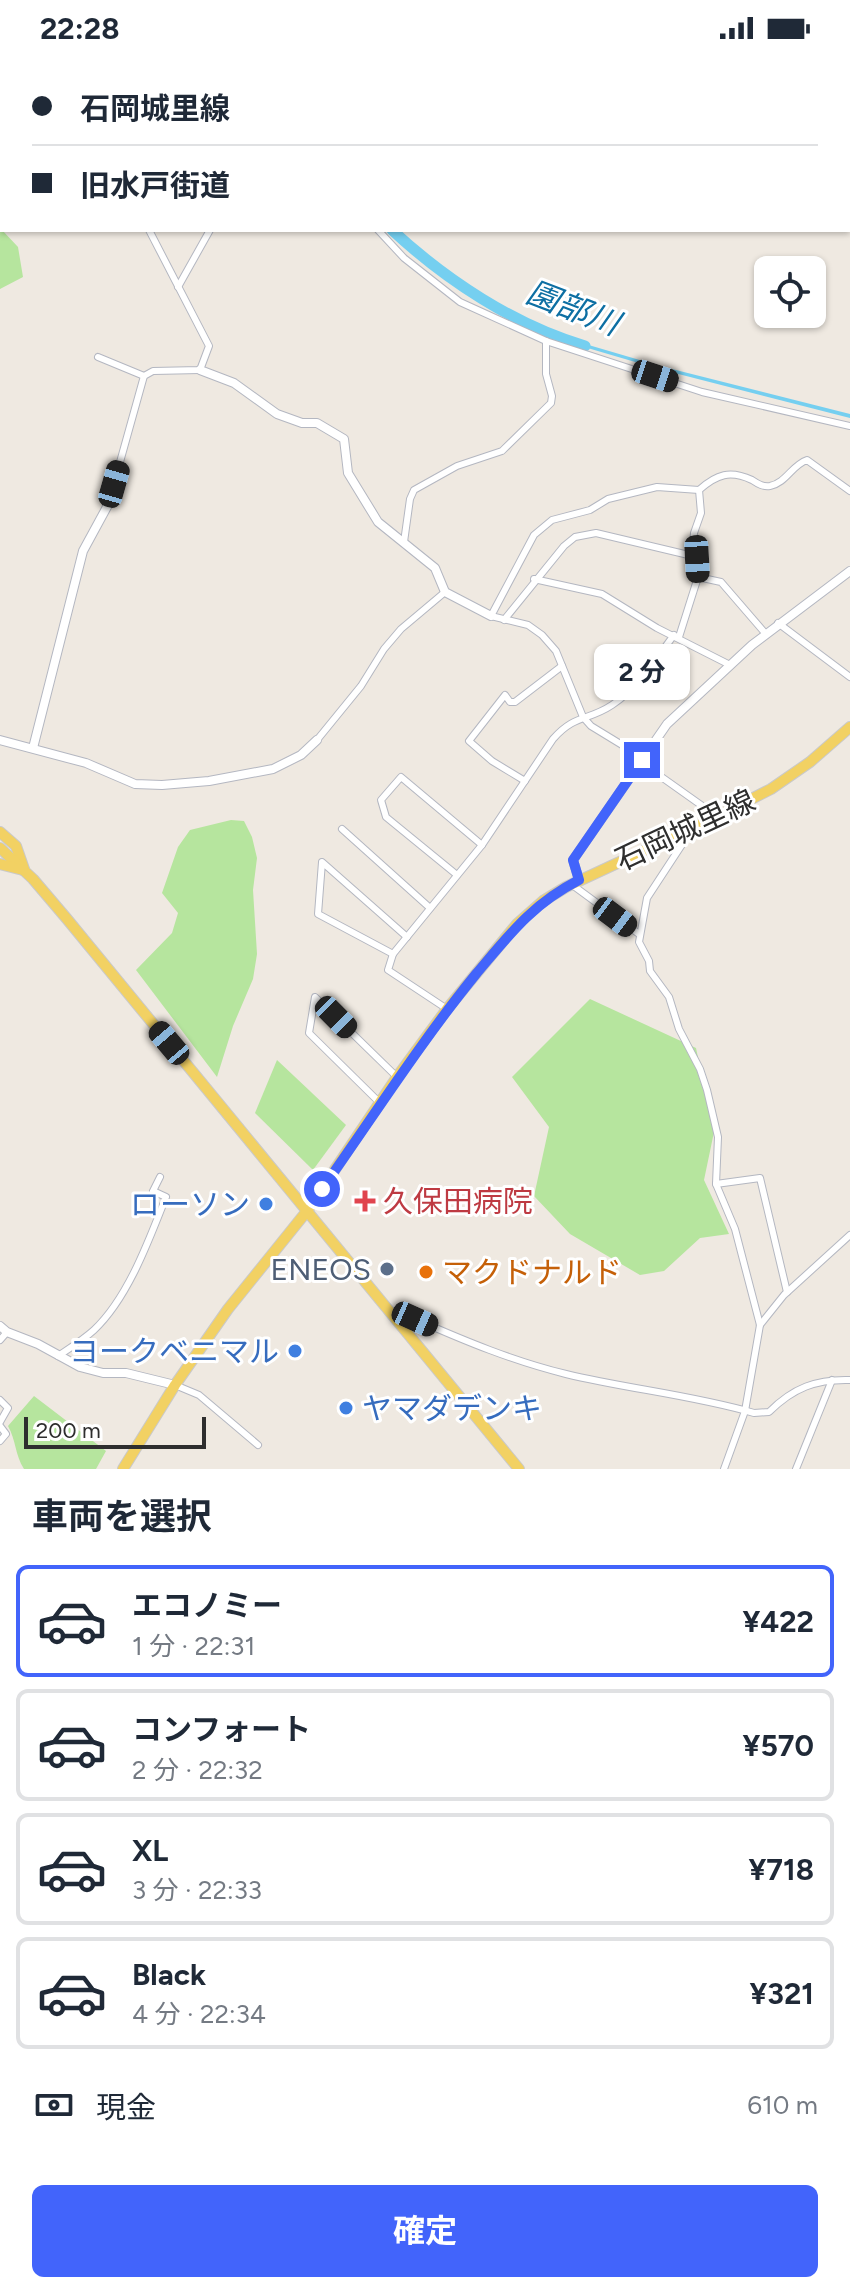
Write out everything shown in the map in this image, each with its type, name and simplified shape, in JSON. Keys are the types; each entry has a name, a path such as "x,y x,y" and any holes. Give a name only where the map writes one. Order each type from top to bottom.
{"main road":[{"name":"石岡城里線","path":"123,1469 175,1385 245,1286 307,1211 447,1009 517,924 543,901 575,882 712,819 785,780 850,727"},
{"path":"0,832 16,846 25,871"},
{"path":"0,848 25,871 519,1469"},
{"path":"0,864 25,871"}],"street":[{"path":"150,232 209,346 200,370"},
{"path":"178,287 209,232"},
{"path":"380,232 396,251 460,302 546,341 702,392 850,426"},
{"path":"404,542 414,490 457,466 502,451 551,403 546,374 546,341"},
{"path":"98,357 144,376"},
{"path":"33,748 83,551 108,505 144,376 153,371 200,370 234,383 277,414 302,423 317,423 344,439 348,473 378,522 435,568 445,592 491,616 528,625 542,635 556,651 583,717 591,726 701,805 712,819"},
{"path":"491,616 534,535 552,520 590,510 608,499 657,487 699,490 717,475 737,474 763,486 773,486 799,463 807,460 850,491"},
{"path":"447,1009 388,970 393,954 482,845 567,723 608,708 624,697 676,636 698,577 693,544 701,513 699,490"},
{"path":"504,620 534,579 564,546 581,535 596,533 697,557"},
{"path":"639,934 575,882 573,860 578,851 604,819 667,724 765,633 850,571"},
{"path":"698,577 721,582 765,633"},
{"path":"534,579 602,594 657,628 730,665"},
{"path":"0,740 86,763 135,784 209,781 273,769 301,755 317,740 361,686 384,649 401,629 445,592"},
{"path":"778,623 850,677"},
{"path":"525,781 492,761 469,741 505,695 510,702 515,702 562,666"},
{"path":"457,875 386,817 381,800 401,777 482,845"},
{"path":"342,829 430,908"},
{"path":"684,832 685,840 647,898 639,942 649,961 650,971 669,997 679,1029 707,1090 718,1137 716,1184 735,1229 760,1325 745,1411 724,1469"},
{"path":"393,954 318,914 322,862 407,937"},
{"path":"380,1103 309,1033 315,997 397,1077"},
{"path":"58,1356 94,1330 124,1289 154,1233 166,1197 153,1191 160,1177"},
{"path":"716,1184 760,1178 787,1292"},
{"path":"760,1325 787,1292 850,1235"},
{"path":"402,1327 415,1319 497,1355 612,1384 763,1414 795,1390 812,1383 850,1380"},
{"path":"0,1340 3,1329 80,1367 103,1373 126,1373 175,1385 199,1395 258,1445"},
{"path":"796,1469 832,1380"},
{"path":"0,1400 8,1408 0,1424 6,1434 0,1441"}],"green space":[{"path":"0,232 4,232 18,247 23,277 0,289"},
{"path":"231,820 244,821 257,858 253,890 257,954 253,979 233,1026 217,1077 136,970 172,933 178,913 162,893 178,847 190,830"},
{"path":"590,999 696,1048 714,1132 704,1180 729,1234 700,1238 664,1271 640,1275 570,1234 534,1196 549,1127 512,1077"},
{"path":"277,1060 346,1125 313,1170 255,1113"},
{"path":"34,1396 106,1451 96,1469 24,1469 8,1426"}],"water":[{"path":"575,341 850,414 850,418 659,369 574,344"}],"waterway":[{"name":"園部川","path":"394,232 482,299 532,326 585,346"}],"place":[{"name":"久保田病院","path":"365,1201"},
{"name":"ローソン","path":"266,1204"},
{"name":"ENEOS","path":"387,1269"},
{"name":"マクドナルド","path":"426,1272"},
{"name":"ヨークベニマル","path":"295,1351"},
{"name":"ヤマダデンキ","path":"346,1408"}],"route":[{"path":"322,1189 447,1009 517,924 543,901 579,880 573,860 642,760"}]}
